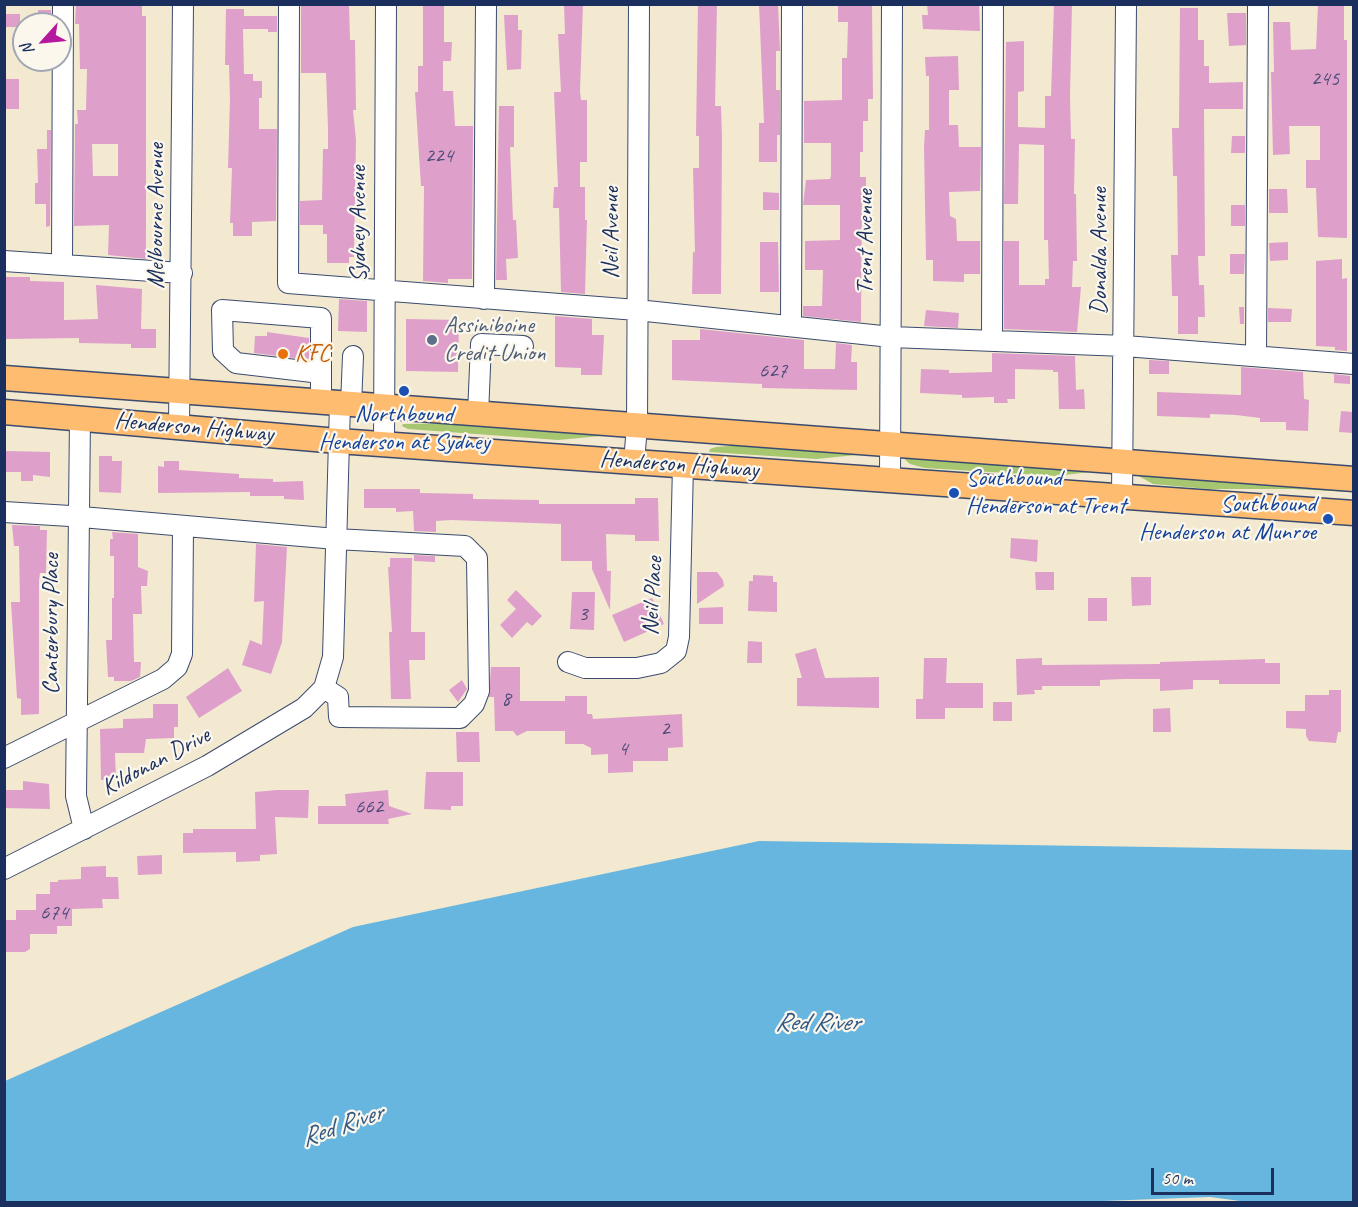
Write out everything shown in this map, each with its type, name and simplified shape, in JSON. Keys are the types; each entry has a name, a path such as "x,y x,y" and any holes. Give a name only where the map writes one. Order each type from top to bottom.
{"main road":[{"name":"Henderson Highway","path":"4,378 1353,479"},
{"name":"Henderson Highway","path":"4,412 338,441 1353,513"},
{"path":"683,465 686,429"}],"street":[{"path":"62,265 63,4"},
{"name":"Melbourne Avenue","path":"179,427 183,4"},
{"path":"289,4 288,283 637,310 891,337 1125,346 1353,364"},
{"name":"Sydney Avenue","path":"384,443 386,4"},
{"path":"484,299 486,4"},
{"name":"Neil Avenue","path":"634,462 637,426 639,4"},
{"path":"790,326 792,4"},
{"name":"Trent Avenue","path":"890,479 892,4"},
{"path":"992,341 993,4"},
{"name":"Donalda Avenue","path":"1122,497 1126,4"},
{"path":"1256,356 1258,4"},
{"path":"4,261 182,273"},
{"path":"321,373 236,363 223,351 222,310 321,318 321,373 337,404"},
{"path":"478,414 481,344 523,346"},
{"path":"337,404 353,356"},
{"name":"Kildonan Drive","path":"4,869 207,766 304,708 324,688 333,657 337,404"},
{"name":"Canterbury Place","path":"80,418 76,796 84,829"},
{"name":"Neil Place","path":"568,662 585,668 637,669 661,663 676,651 679,637 683,465"},
{"path":"4,512 336,539 465,546 477,558 479,691 474,705 460,718 339,717 338,697 324,688"},
{"path":"4,758 163,679 177,667 183,647 183,526"}],"green space":[{"path":"481,423 612,435 558,440 408,429 402,426 403,424"},
{"path":"768,443 866,454 816,459 709,452 710,449 716,447"},
{"path":"902,457 1099,471 1056,476 925,468 910,464"},
{"path":"1135,474 1353,487 1353,492 1208,489 1153,484"}],"water":[{"name":"Red River","path":"759,841 1353,850 1353,1202 1248,1202 1210,1197 1076,1202 5,1202 5,1081 353,927"}],"building":[{"path":"76,4 142,4 142,16 146,16 146,259 108,255 109,225 74,226 75,124 78,124 77,110 86,110 87,69 80,69 79,24 75,24","holes":["92,144 118,144 118,176 93,176"]},
{"path":"301,4 349,4 350,40 355,40 356,110 353,110 356,140 354,257 349,257 349,263 327,263 327,234 323,234 323,225 300,225 300,201 322,200 323,149 328,149 326,73 301,73"},
{"path":"423,4 444,4 444,42 452,42 451,61 443,61 443,91 453,91 455,126 473,126 472,279 448,279 448,283 423,281 424,186 421,186 415,92 418,92 418,66 423,66"},
{"path":"564,4 583,4 580,91 581,100 587,100 587,162 580,162 580,187 585,187 585,220 587,220 585,294 561,292 559,208 553,208 554,187 558,187 554,92 561,92 558,34 565,34"},
{"path":"698,4 717,4 715,106 721,106 721,294 692,294 693,251 695,253 693,168 699,168 699,136 696,136"},
{"path":"759,4 778,4 780,51 776,51 776,90 780,90 780,135 777,135 777,162 759,162 759,123 764,123"},
{"path":"838,4 872,4 873,99 868,99 868,121 863,121 863,152 860,152 860,177 866,177 866,191 862,191 861,322 803,316 803,306 822,306 823,270 805,270 805,241 840,240 840,205 803,205 806,180 830,179 831,176 831,143 804,143 804,101 842,100 842,58 847,58 848,22 838,22"},
{"path":"927,4 979,4 980,31 923,29 922,15 928,15"},
{"path":"1054,4 1072,4 1070,96 1071,139 1075,139 1074,194 1076,194 1077,261 1073,261 1072,287 1081,287 1077,332 1004,329 1004,241 1019,241 1019,285 1045,285 1045,279 1049,279 1048,240 1044,240 1044,145 1019,144 1018,204 1004,204 1006,42 1024,41 1024,91 1018,92 1018,127 1045,128 1045,96 1051,96"},
{"path":"1318,4 1344,4 1344,40 1347,40 1347,238 1318,237 1316,188 1306,188 1306,160 1320,160 1320,126 1289,126 1290,154 1273,155 1271,72 1274,72 1273,22 1290,22 1291,50 1316,49"},
{"path":"1180,8 1198,8 1198,40 1204,40 1204,66 1209,66 1209,83 1243,82 1243,109 1204,109 1205,256 1198,256 1199,285 1204,285 1205,317 1198,317 1198,334 1178,334 1178,296 1172,296 1171,255 1178,255 1177,176 1173,176 1172,128 1179,128"},
{"path":"226,9 244,9 244,16 277,16 277,32 268,32 268,29 243,29 244,74 253,74 253,81 262,81 262,98 259,98 259,129 277,129 276,221 252,222 252,236 233,236 233,223 230,223 232,168 228,168 230,99 229,65 225,65"},
{"path":"38,10 51,10 51,12 38,12"},
{"path":"1227,13 1246,13 1246,45 1229,46"},
{"path":"4,14 12,14 12,27 4,27"},
{"path":"504,15 518,15 518,30 522,30 521,69 507,70"},
{"path":"958,56 959,90 949,90 949,125 958,125 959,147 981,147 980,191 949,192 950,216 956,219 957,241 980,241 980,274 964,274 964,282 933,281 933,260 926,260 924,147 925,130 929,130 929,76 926,76 925,57"},
{"path":"4,79 19,79 19,109 4,109"},
{"path":"499,106 514,106 514,147 510,147 513,220 516,220 518,258 506,259 507,280 496,280"},
{"path":"47,130 51,130 50,226 46,227 46,204 35,204 35,183 38,183 37,149 47,149"},
{"path":"1232,136 1245,136 1245,153 1231,153"},
{"path":"1269,189 1287,189 1288,213 1269,213"},
{"path":"763,192 779,193 779,210 763,210"},
{"path":"1231,205 1245,205 1245,226 1231,226"},
{"path":"760,242 778,242 779,292 760,292"},
{"path":"1288,242 1288,260 1270,261 1269,243"},
{"path":"1230,254 1245,254 1244,274 1230,274"},
{"path":"1342,259 1342,279 1347,278 1347,351 1335,350 1335,347 1316,346 1316,261"},
{"path":"4,277 30,277 30,281 64,282 64,320 98,319 96,285 142,289 141,329 156,329 156,348 131,348 131,344 79,343 79,338 6,339"},
{"path":"339,299 367,301 367,332 338,331"},
{"path":"1239,307 1244,307 1244,324 1240,324"},
{"path":"1268,308 1292,309 1291,322 1268,322"},
{"path":"926,310 959,313 958,328 924,326"},
{"path":"555,316 592,319 592,335 604,335 602,375 581,375 581,368 555,367"},
{"name":"Assiniboine Credit Union","path":"406,319 459,320 458,372 406,371"},
{"path":"700,329 804,340 804,369 835,369 836,343 852,345 851,362 857,362 857,390 762,388 762,384 672,380 672,340 700,340"},
{"name":"KFC","path":"267,332 309,338 309,360 254,353 255,336 267,336"},
{"path":"992,353 1075,356 1076,390 1084,389 1085,409 1059,409 1058,372 1053,372 1053,370 1015,369 1015,399 1007,399 1008,403 994,403 994,397 962,398 962,395 920,393 921,369 949,370 949,373 992,372"},
{"path":"1149,360 1169,361 1169,374 1149,374"},
{"path":"1241,367 1303,372 1304,399 1309,400 1308,431 1286,430 1286,422 1260,422 1260,418 1236,415 1210,414 1210,418 1157,416 1157,392 1241,395"},
{"path":"1334,374 1350,376 1350,384 1334,383"},
{"path":"1341,411 1353,412 1353,433 1339,432"},
{"path":"4,451 50,452 50,477 33,475 33,481 21,481 21,472 4,472"},
{"path":"99,456 112,456 112,461 122,461 121,493 99,492"},
{"path":"164,461 179,461 179,470 239,474 239,478 273,479 273,482 303,481 304,500 284,499 284,496 250,496 250,492 158,493 158,466 164,467"},
{"path":"364,489 420,489 420,493 473,494 473,499 539,500 539,504 635,504 635,498 658,498 659,541 635,541 635,535 606,534 607,571 611,571 610,610 592,569 592,561 561,561 561,524 451,520 436,521 436,532 414,531 413,511 396,512 396,508 364,508"},
{"path":"12,525 40,526 40,530 47,530 46,573 40,573 39,580 39,714 21,715 21,699 17,698 11,602 20,602 19,546 14,546"},
{"path":"112,532 138,534 138,567 148,571 147,586 141,586 142,614 133,614 134,662 141,662 140,677 131,681 114,681 114,677 108,677 106,640 112,640 112,598 114,598 114,556 110,556"},
{"path":"1011,538 1038,540 1037,562 1010,558"},
{"path":"256,544 287,547 282,642 271,674 242,665 250,640 262,645 264,601 254,602"},
{"path":"414,555 435,556 435,562 414,561"},
{"path":"390,558 412,558 411,632 425,632 425,660 409,660 411,699 391,699 389,632 392,632 388,567 390,567"},
{"path":"697,572 717,572 724,586 697,604"},
{"path":"1035,572 1054,572 1054,590 1036,590"},
{"path":"753,575 773,576 773,582 777,582 777,612 748,611 749,581 753,581"},
{"path":"1131,577 1151,577 1151,605 1132,606"},
{"path":"516,590 542,616 532,626 527,622 512,638 500,625 516,609 507,600"},
{"path":"572,592 595,592 594,630 570,629"},
{"path":"652,598 664,624 624,642 612,615"},
{"path":"1088,598 1107,598 1107,621 1088,621"},
{"path":"723,607 723,624 699,624 699,608"},
{"path":"748,641 762,642 762,663 747,663"},
{"path":"816,648 825,678 879,677 879,708 797,706 797,678 802,678 795,654"},
{"path":"924,658 947,658 946,683 983,683 983,708 945,708 945,719 916,719 916,699 923,699"},
{"path":"1042,658 1042,665 1160,664 1160,662 1265,659 1265,663 1280,663 1280,684 1219,684 1219,680 1193,680 1193,689 1160,691 1160,679 1100,680 1100,686 1042,686 1042,690 1034,690 1035,694 1017,695 1016,659"},
{"path":"491,667 520,667 520,701 565,701 565,696 587,696 587,714 592,714 593,719 682,714 683,747 668,748 668,761 633,761 633,772 608,773 608,754 591,755 591,748 583,744 565,744 565,731 527,731 517,736 513,731 495,731 494,697 489,697"},
{"path":"228,668 242,691 199,718 186,697"},
{"path":"462,680 467,689 458,702 449,690"},
{"path":"1329,690 1341,690 1341,732 1338,732 1336,743 1309,741 1306,729 1286,728 1286,711 1305,711 1305,695 1329,695"},
{"path":"993,702 1012,702 1012,721 993,721"},
{"path":"153,704 178,704 178,727 174,727 174,738 146,739 144,753 115,753 116,780 101,780 100,729 123,728 123,719 153,718"},
{"path":"1170,708 1171,732 1153,732 1153,709"},
{"path":"456,732 479,732 480,762 457,762"},
{"path":"426,772 463,772 463,806 451,806 451,810 424,809"},
{"path":"23,781 49,784 50,809 4,808 4,790 23,790"},
{"path":"309,790 308,818 275,817 277,854 260,855 260,861 236,862 236,852 183,853 183,833 193,833 193,829 256,829 255,792"},
{"path":"388,790 389,806 412,814 388,819 389,824 318,824 318,806 346,806 345,794"},
{"path":"162,855 162,874 138,875 137,856"},
{"path":"106,866 106,877 118,877 119,899 102,899 103,908 72,909 72,926 57,926 57,934 30,934 30,949 25,952 4,952 4,920 16,920 16,910 36,910 36,894 50,894 50,882 81,879 81,867"}],"place":[{"name":"Assiniboine Credit Union","path":"432,340"},
{"name":"KFC","path":"283,354"},
{"name":"Northbound Henderson at Sydney","path":"404,391"},
{"name":"Southbound Henderson at Trent","path":"954,493"},
{"name":"Southbound Henderson at Munroe","path":"1328,519"}]}
